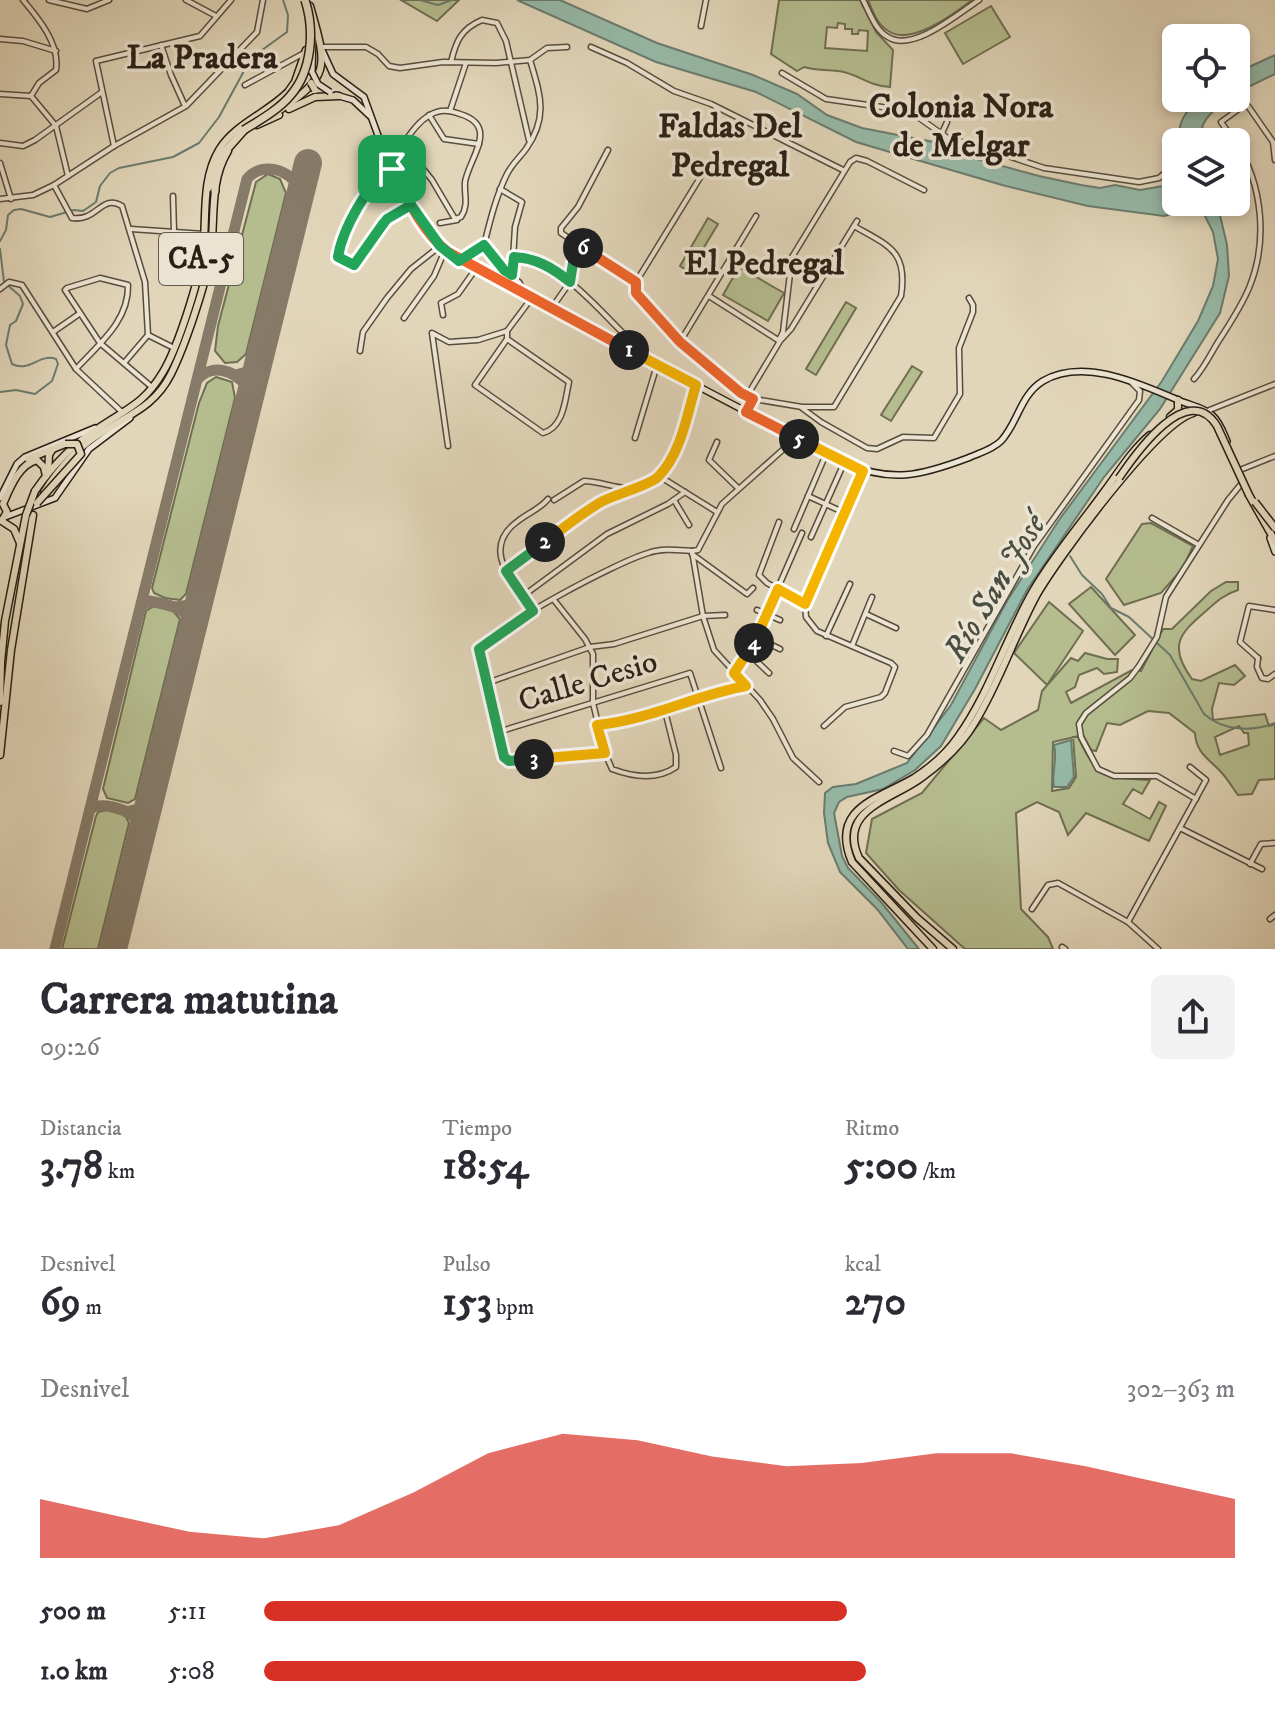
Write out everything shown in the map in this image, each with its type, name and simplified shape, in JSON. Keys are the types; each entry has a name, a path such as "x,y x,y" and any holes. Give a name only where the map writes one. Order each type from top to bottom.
{"highway":[{"path":"211,189 221,156 244,130 288,98 304,71 311,45 305,1"}],"main road":[{"path":"305,1 333,74 364,97 388,162 411,205 442,248 459,261 826,454 873,474 913,475 991,449 1006,435 1033,389 1052,377 1088,373 1133,380 1192,406 1219,423 1243,483 1275,530"},
{"path":"305,1 313,32 312,72 318,84 359,103 374,124"},
{"name":"CA-5","path":"0,755 30,515 40,491 74,454 161,390 178,357 210,258 210,172 228,138 290,90 306,52 309,31 305,1"},
{"name":"CA-5","path":"0,702 5,621 30,515 47,475 70,449 99,427 127,416 153,388 174,348 202,255 211,189 222,162 229,150 257,125 310,88 321,73 322,48"},
{"path":"290,90 304,82 313,86 308,100"},
{"path":"257,125 308,100 339,96"},
{"path":"949,947 859,858 853,835 857,823 863,814 918,780 959,744 975,723 1038,593 1136,448 1177,412 1176,399"},
{"path":"1109,490 1149,439 1180,414 1194,410 1203,412 1214,420 1275,546"},
{"path":"1202,411 1215,427 1275,546"},
{"path":"933,949 852,862 846,834 850,820 858,808 916,777 943,756 970,720 1033,591 1058,553 1142,453 1183,418 1202,411"},
{"path":"1,518 55,498 89,449 127,416"},
{"path":"1,502 11,475 25,457 99,427"},
{"path":"11,475 31,457 65,444 77,444 81,454 37,503"},
{"path":"47,475 49,455 55,448"},
{"path":"1,502 29,462 40,462 47,475"},
{"path":"1249,495 1275,530"},
{"path":"1,502 7,510 1,518"},
{"path":"1,518 14,529 21,548"}],"street":[{"path":"23,0 56,51 56,70 39,83 31,96"},
{"path":"49,0 87,9 109,0"},
{"path":"186,0 217,16"},
{"path":"114,146 96,61 200,36 231,0"},
{"path":"0,199 33,195 54,185 114,146 186,106 257,32 263,0"},
{"path":"701,26 706,0"},
{"path":"863,0 883,33 889,38 904,41 926,34 979,0"},
{"path":"451,62 458,38 464,30 482,20 493,21 502,29 530,142"},
{"path":"0,39 23,41 56,51"},
{"path":"161,45 186,106"},
{"path":"322,48 366,47 394,67 530,60 547,48 567,47"},
{"path":"591,47 627,63 674,91 711,104 843,170"},
{"path":"245,85 306,52"},
{"path":"459,261 484,245 500,189 516,159 530,142 540,116 542,100 530,60"},
{"path":"450,111 466,63"},
{"path":"782,73 826,99 903,110 956,142 982,147 1031,165 1109,179 1147,182 1162,175"},
{"path":"0,143 23,146 102,92"},
{"path":"0,94 31,96 56,126 68,176"},
{"path":"1225,128 1221,122 1243,106 1248,106 1273,142 1275,160"},
{"path":"388,162 417,125 429,115 442,110 450,111 463,114 473,121 480,135 465,183 467,198 464,213 457,220 440,223"},
{"path":"429,115 444,139 479,144"},
{"path":"942,133 947,122"},
{"path":"403,144 424,168 457,220"},
{"path":"608,150 578,207 561,228 562,234 636,282"},
{"path":"734,405 783,332 792,257 843,170 856,158 924,190"},
{"path":"0,163 11,199"},
{"path":"706,168 636,282 636,293 680,342 753,399 802,407 834,407 901,296 902,264 895,252 856,224 791,329 779,340"},
{"path":"392,169 384,174 354,214 338,257 354,265 387,219 411,205"},
{"path":"1194,379 1238,312 1256,268 1259,207 1250,170"},
{"path":"54,185 70,216 89,218 106,203 117,202 126,211 145,282 148,335 124,363"},
{"path":"500,189 522,202 515,227 512,275"},
{"path":"173,196 174,232"},
{"path":"680,342 756,216"},
{"path":"131,229 204,234"},
{"path":"551,309 570,282 576,244"},
{"path":"484,245 504,270 525,289 529,298 507,331 507,339 475,385 543,433 548,432 557,424 569,382 507,339"},
{"path":"404,318 434,276 442,248"},
{"path":"360,351 363,332 387,298 411,269 442,248"},
{"path":"514,257 534,260 570,282 624,334 625,348"},
{"path":"443,315 441,303 458,294 475,269"},
{"path":"76,369 100,343 120,322 128,285 96,279 67,288 66,294 100,343 153,388"},
{"path":"2,288 9,282 22,285 24,293 76,369 127,416"},
{"path":"709,296 779,340"},
{"path":"802,407 821,422 867,448 877,449 903,437 934,438 960,394 960,344 973,312 969,298"},
{"path":"53,332 79,314"},
{"path":"448,446 432,333 449,342 478,340 507,331"},
{"path":"148,335 174,348"},
{"path":"635,438 657,365"},
{"path":"894,751 908,756 927,735 1034,546 1135,407 1141,394 1133,380"},
{"path":"1202,411 1275,384"},
{"path":"506,571 601,502 659,476 675,451 696,385"},
{"path":"746,412 753,399"},
{"path":"717,442 709,460 738,488"},
{"path":"692,553 698,550 717,512 738,488 787,446"},
{"path":"794,529 826,454"},
{"path":"1240,470 1275,456"},
{"path":"811,537 844,463"},
{"path":"824,726 845,707 881,697 895,667 826,636 809,623 805,604 863,471"},
{"path":"659,476 717,512"},
{"path":"533,611 500,559 501,540 508,528 584,481 630,488"},
{"path":"1196,799 1157,776 1105,774 1093,763 1081,737 1079,724 1081,718 1130,678 1155,641 1166,597 1243,483"},
{"path":"523,596 607,534 685,492"},
{"path":"808,496 845,513"},
{"path":"674,500 689,525"},
{"path":"1152,518 1199,545"},
{"path":"779,522 759,572 761,579 805,604"},
{"path":"734,673 749,654 802,533"},
{"path":"605,753 507,761 479,649 533,611 646,553 669,549 692,553 747,594 753,588"},
{"path":"692,553 703,616 714,650 773,719 793,758 819,782"},
{"path":"826,636 850,584"},
{"path":"852,646 872,597"},
{"path":"554,600 590,647 594,659 593,703 597,725 605,753 615,771 657,776 676,767 665,711"},
{"path":"1258,658 1240,642 1249,606 1275,610"},
{"path":"757,610 780,620"},
{"path":"866,614 896,628"},
{"path":"487,683 590,647 614,644 703,616 725,615"},
{"path":"756,638 780,649"},
{"path":"1258,658 1266,653"},
{"path":"749,654 769,673"},
{"path":"1258,658 1257,667 1262,678 1268,679 1275,674"},
{"name":"Calle Cesio","path":"498,732 690,673 698,699"},
{"path":"597,725 634,720 746,686"},
{"path":"698,699 714,739 721,768"},
{"path":"1128,922 1206,779 1190,767"},
{"path":"1180,828 1262,869"},
{"path":"1250,864 1261,844 1275,843"},
{"path":"1032,909 1048,885 1058,883 1128,922 1158,949"}],"shaded area":[{"path":"401,0 459,0 437,21"},
{"path":"517,0 560,0 657,43 753,75 797,94 827,115 862,128 934,142 962,155 1081,185 1100,188 1115,185 1140,190 1162,186 1162,216 1088,206 1002,185 856,142 756,92 656,62"},
{"path":"779,0 860,0 876,32 893,50 890,87 838,71 804,67 797,71 771,54","holes":["838,23 845,24 845,29 852,29 852,34 858,34 859,30 868,31 867,51 825,48 827,27 837,28"]},
{"path":"868,0 972,0 933,26 899,35 882,26"},
{"path":"991,6 1010,37 963,64 945,33"},
{"path":"1275,55 1275,74 1250,86 1250,67"},
{"path":"1188,112 1212,112 1202,128 1179,128"},
{"path":"268,174 280,179 286,193 246,354 237,362 225,363 215,351 218,326 256,182"},
{"path":"1205,216 1220,216 1227,245 1229,276 1220,313 1160,409 1104,477 1027,590 941,746 915,770 883,789 847,797 839,802 834,813 842,856 848,868 881,902 919,949 908,949 877,909 840,872 828,843 825,793 833,787 856,784 907,763 951,705 1007,601 1059,520 1162,381 1198,321 1213,286 1218,259 1213,232"},
{"path":"708,218 718,224 689,272 680,266"},
{"path":"739,267 784,293 768,321 723,295"},
{"path":"846,302 856,308 816,375 806,369"},
{"path":"912,366 922,372 891,421 881,415"},
{"path":"216,377 232,382 235,398 186,594 180,600 165,598 154,593 152,588 199,403 207,383"},
{"path":"1151,523 1193,546 1183,568 1161,593 1124,605 1106,579 1142,524"},
{"path":"1226,582 1238,582 1238,590 1218,601 1183,634 1180,658 1192,679 1201,681 1235,665 1245,676 1234,685 1219,683 1212,709 1213,720 1265,714 1269,726 1275,724 1275,779 1259,780 1252,794 1238,795 1201,751 1195,733 1169,713 1148,711 1120,725 1107,723 1096,751 1091,750 1083,735 1074,737 1078,737 1091,761 1105,773 1150,780 1142,794 1133,789 1123,804 1150,819 1159,802 1166,806 1149,841 1086,813 1068,835 1059,812 1037,802 1016,813 1021,909 1048,937 1053,949 965,949 899,890 866,853 872,819 922,793 984,718 1001,730 1038,710 1042,691 1071,658 1078,661 1085,653 1118,659 1117,672 1104,674 1097,668 1079,675 1075,687 1066,692 1071,703 1132,670 1141,671 1163,629 1172,629 1211,591","holes":["1239,726 1244,733 1248,733 1249,745 1220,755 1215,737","1073,737 1076,777 1069,788 1052,791 1053,742"]},
{"path":"1091,587 1135,635 1115,655 1069,604"},
{"path":"1049,602 1083,631 1047,685 1014,653"},
{"path":"154,606 173,611 180,619 135,799 128,803 107,798 103,789 146,611"},
{"path":"1071,740 1074,777 1067,787 1054,787 1054,745"},
{"path":"107,810 125,815 129,823 98,949 62,949 96,816 98,812"}],"waterway":[{"path":"0,241 6,230 8,215 14,210 50,217 74,210 83,211 96,202 100,186 110,173 119,168 173,157 199,143 219,117 251,58 287,32 288,15 283,0"},
{"path":"420,0 438,5 452,0"},
{"path":"0,249 4,282 20,296 23,304 16,321 10,325 6,345 12,364 24,366 50,358 56,359 58,364 52,381 35,394 16,390 0,392"},
{"path":"1070,556 1111,608 1129,617 1170,655 1204,714 1229,727 1257,728 1275,723"}],"taxiway":[{"path":"55,949 247,179 262,170 279,171 293,180 300,196"},
{"path":"236,375 250,371 259,361"},
{"path":"198,379 212,371 228,372 242,381 251,395"},
{"path":"176,607 190,605 201,594"},
{"path":"141,606 150,601 177,608 187,616 192,629"},
{"path":"126,812 142,808 152,792"},
{"path":"90,809 106,806 125,811 136,819 141,836"}],"runway":[{"path":"113,949 308,163"}],"district":[{"name":"La Pradera","path":"202,58"},
{"name":"Colonia Nora de Melgar","path":"961,126"},
{"name":"Faldas Del Pedregal","path":"730,146"},
{"name":"El Pedregal","path":"764,264"}],"route":[{"path":"392,169 384,174 349,222 338,257 350,265 354,265 387,219 411,205 434,238 440,246 459,261 484,245 504,270 512,275 514,257 527,258 570,282 576,244 636,282 636,293 680,342 741,393 753,399 746,412 863,471 805,604 778,589 749,654 734,673 746,686 727,689 634,720 597,725 605,753 509,761 504,757 479,649 533,611 506,571 601,502 659,476 675,451 696,385 459,261 448,252 440,246 411,205 392,169"}],"water label":[{"name":"Río San José","path":"995,588"}]}
